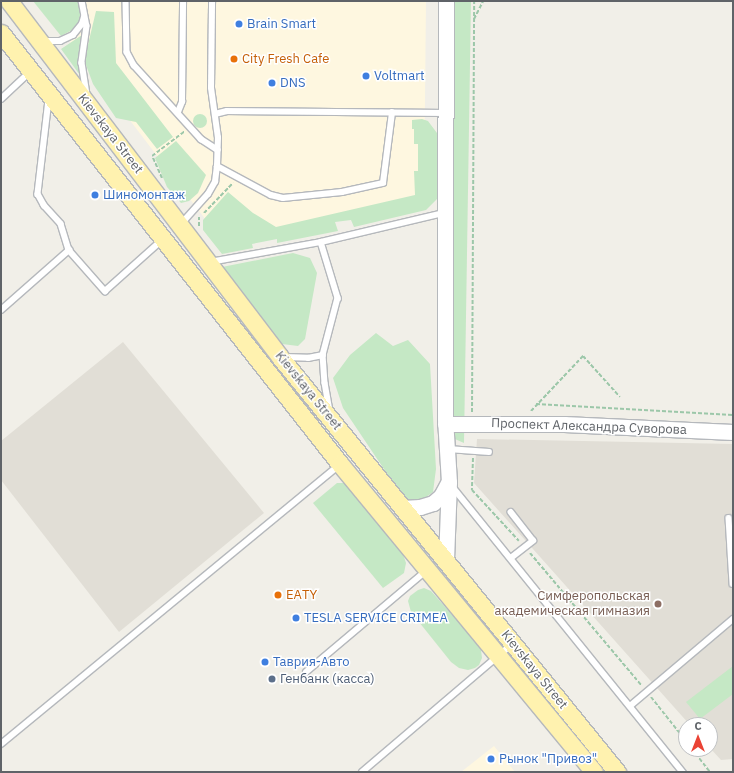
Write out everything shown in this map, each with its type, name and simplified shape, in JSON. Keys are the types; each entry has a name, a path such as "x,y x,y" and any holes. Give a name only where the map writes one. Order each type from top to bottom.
{"main road":[{"name":"Kievskaya Street","path":"9,1 280,357 617,772"},
{"path":"446,1 445,424 449,482 446,560"},
{"name":"Kievskaya Street","path":"1,33 32,70 162,240 340,464 594,772"},
{"path":"1,42 32,70"},
{"path":"162,240 180,225"},
{"name":"Проспект Александра Суворова","path":"445,424 564,424 733,432"},
{"path":"402,508 420,507 433,503 441,496 449,482"}],"lane":[{"path":"82,1 87,26 82,64 89,108"},
{"path":"126,1 127,52 134,65 201,139 218,150"},
{"path":"178,112 182,102 183,1"},
{"path":"180,225 208,194 215,182 218,166 215,114 211,88 212,1"},
{"path":"39,41 60,41 73,35 82,24 85,13"},
{"path":"1,99 32,70"},
{"path":"50,94 38,194 44,206 61,224 69,250 105,291 162,240"},
{"path":"215,114 227,111 446,113"},
{"path":"218,166 271,195 283,198 342,192 383,183 392,113"},
{"path":"208,263 321,242 445,213"},
{"path":"321,242 338,298 322,356 332,422"},
{"path":"1,310 69,250"},
{"path":"280,357 308,358 322,356"},
{"path":"446,449 489,452"},
{"path":"1,744 340,464"},
{"path":"449,482 683,772"},
{"path":"511,513 533,541 511,558"},
{"path":"729,518 733,584"},
{"path":"306,672 428,569"},
{"path":"630,706 733,619"},
{"path":"362,772 512,644"}],"path":[{"path":"472,424 474,1"},
{"path":"473,20 483,1"},
{"path":"152,156 191,127"},
{"path":"201,230 198,227 198,218 238,178"},
{"path":"528,414 583,356 620,397"},
{"path":"536,404 733,415"},
{"path":"473,450 472,490 525,547 678,731"},
{"path":"698,757 710,772"}],"shaded area":[{"path":"39,1 426,1 424,199 225,245"},
{"path":"123,342 264,513 119,632 1,480 1,441"},
{"name":"Симферопольская академическая гимназия","path":"477,439 733,444 733,759 721,760 718,757 718,717 683,717 474,483"},
{"name":"Рынок \"Привоз\"","path":"494,746 515,772 461,772"}],"green space":[{"path":"33,1 78,1 82,13 79,23 74,29 61,36"},
{"path":"450,1 471,1 464,443 448,436"},
{"path":"96,11 114,12 116,63 173,137 157,149 136,122 116,118 93,84 86,65 86,53"},
{"path":"82,35 79,56 82,78 61,49"},
{"path":"197,114 203,114 207,118 207,124 203,128 197,128 193,124 193,118"},
{"path":"422,119 428,121 437,133 437,199 426,210 354,227 351,220 335,222 338,231 277,243 277,239 252,244 253,248 222,254 203,230 203,220 228,192 253,213 276,227 415,195 414,171 418,171 418,144 414,144 414,129 412,129 412,120"},
{"path":"176,141 206,175 198,193 189,201 181,203 167,187 155,158"},
{"path":"293,253 310,258 317,273 305,339 298,346 282,344 222,267"},
{"path":"376,333 393,346 408,340 430,364 436,469 433,492 422,500 406,502 343,408 333,378 350,355"},
{"path":"337,483 345,483 402,551 406,563 404,573 383,588 313,503"},
{"path":"424,588 431,591 478,644 481,650 482,658 479,665 475,668 468,670 459,668 451,662 411,612 408,601 410,596 418,590"},
{"path":"733,666 733,694 703,717 698,717 686,702"}],"place":[{"name":"Brain Smart","path":"239,24"},
{"name":"City Fresh Cafe","path":"234,59"},
{"name":"Voltmart","path":"366,76"},
{"name":"DNS","path":"272,83"},
{"name":"Шиномонтаж","path":"95,195"},
{"name":"EАTY","path":"278,595"},
{"name":"Симферопольская академическая гимназия","path":"658,604"},
{"name":"TESLA SERVICE CRIMEA","path":"296,618"},
{"name":"Таврия-Авто","path":"265,662"},
{"name":"Генбанк (касса)","path":"272,679"},
{"name":"Рынок \"Привоз\"","path":"491,759"}]}
